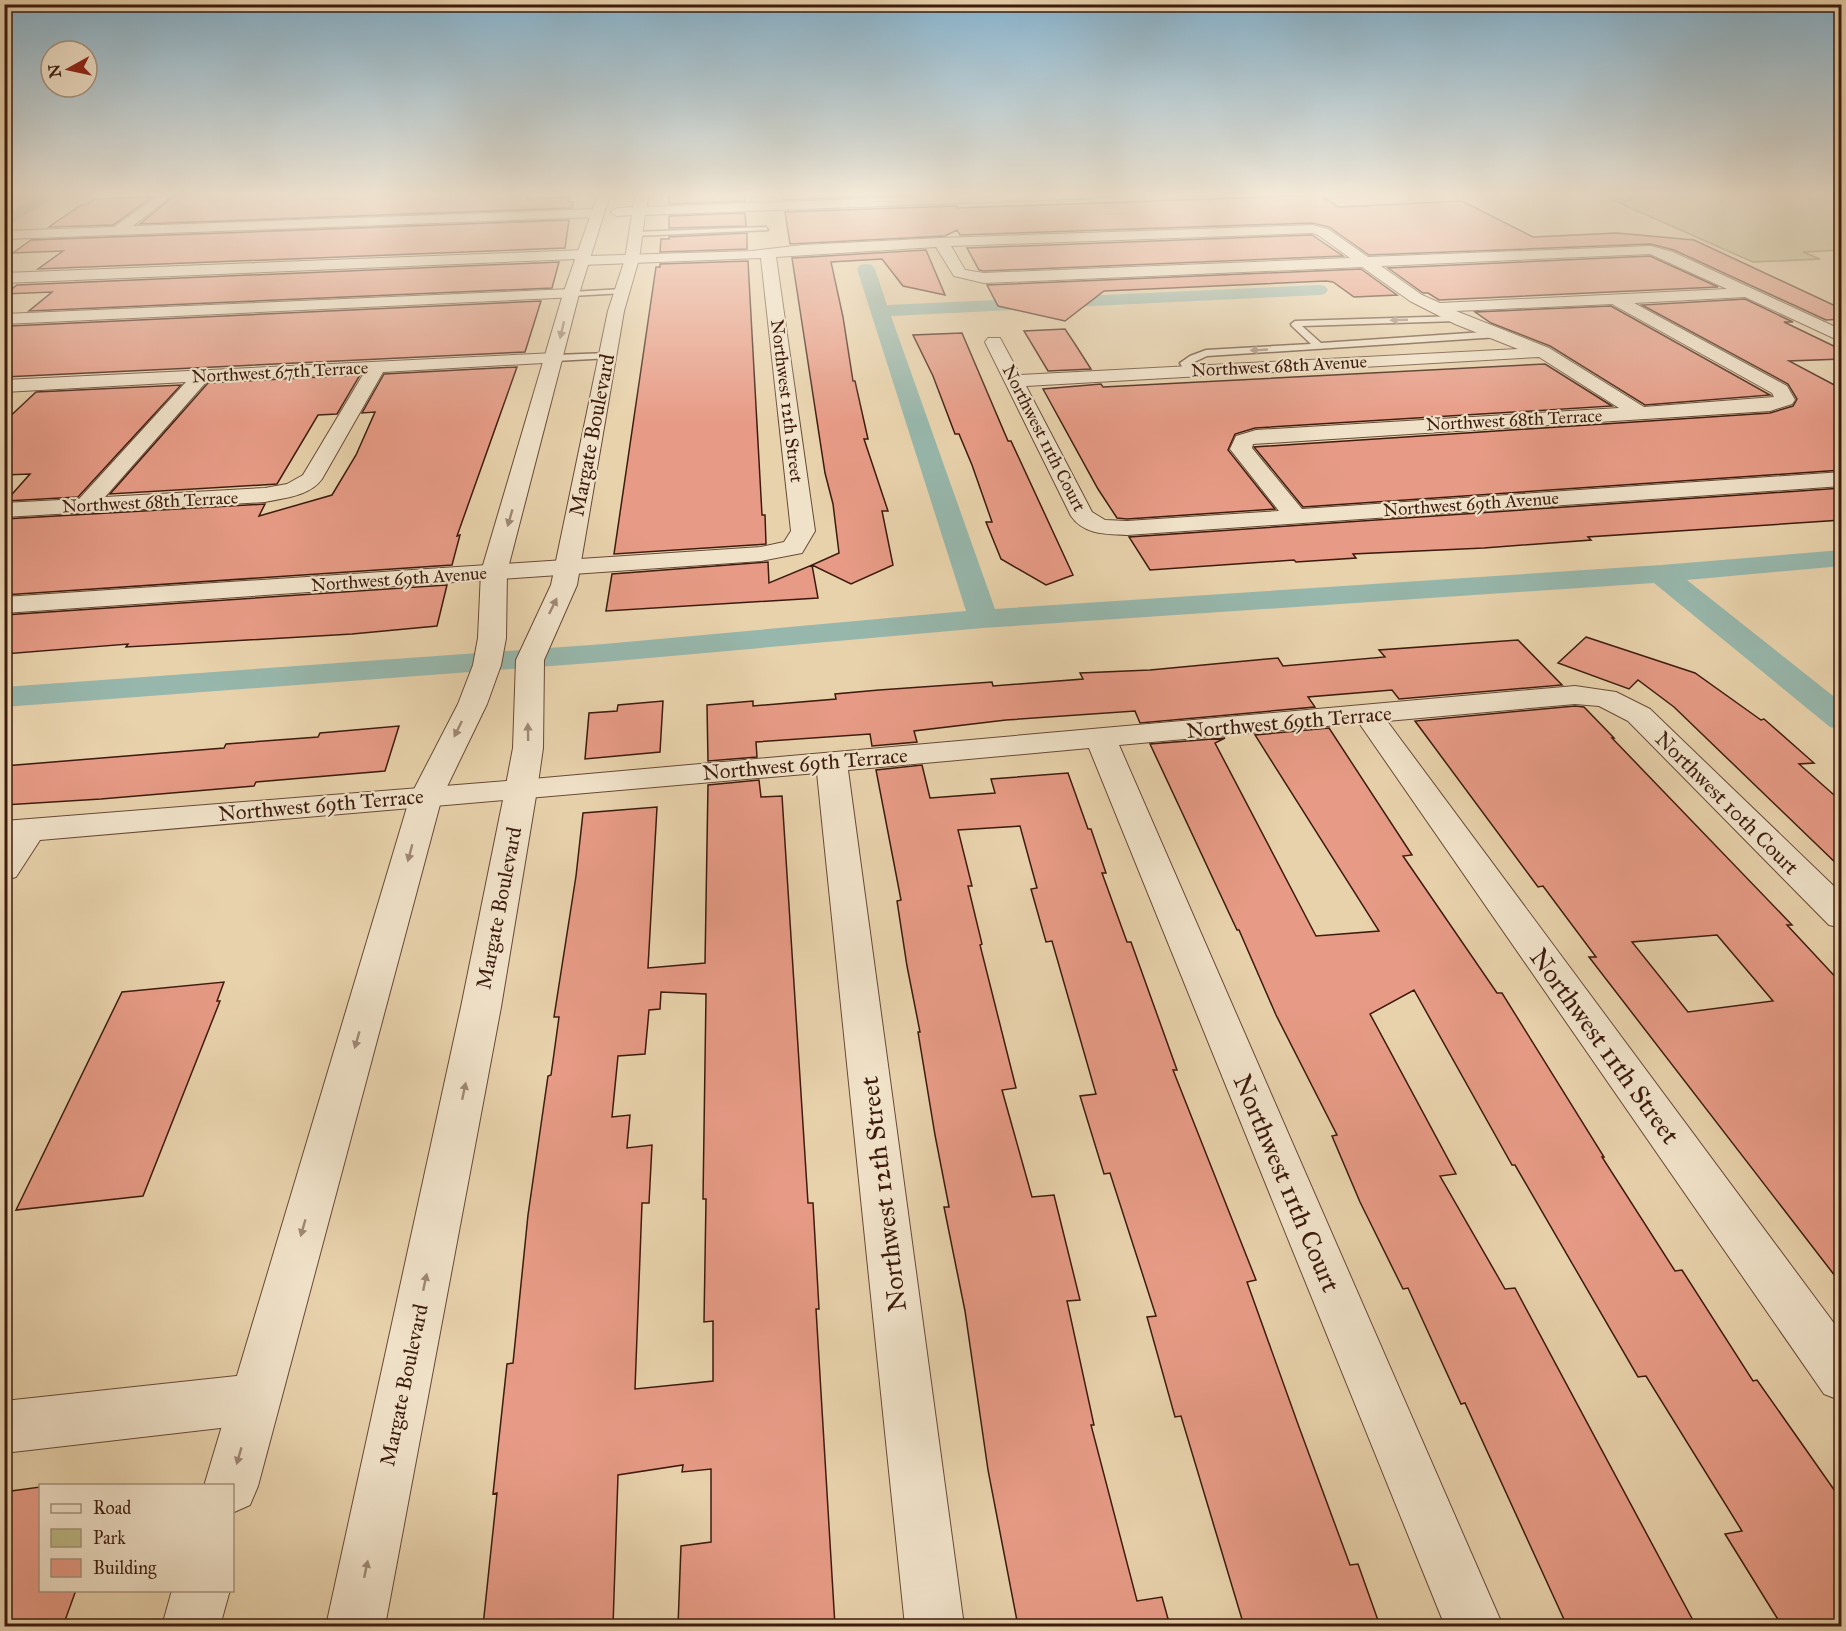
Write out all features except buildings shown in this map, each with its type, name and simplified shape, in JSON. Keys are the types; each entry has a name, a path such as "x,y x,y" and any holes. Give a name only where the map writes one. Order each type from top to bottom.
{"street":[{"path":"5,278 222,270"},
{"path":"231,1484 426,796 487,661 490,592 494,572 579,270"},
{"name":"Margate Boulevard","path":"355,1626 481,1007 521,790 528,748 531,659 564,585 608,356 628,270"},
{"name":"Northwest 12th Street","path":"770,270 803,531 793,548"},
{"path":"957,270 959,273 969,276 984,278 1171,270"},
{"path":"1375,270 1416,298 1436,308 1543,352 1640,413"},
{"path":"1701,270 1842,337"},
{"path":"1436,308 1748,292"},
{"path":"4,319 571,294"},
{"name":"Northwest 68th Terrace","path":"1295,516 1240,449 1243,440 1256,436 1770,405 1785,400 1780,390 1616,299"},
{"name":"Northwest 11th Court","path":"994,342 1083,516 1101,527"},
{"name":"Northwest 68th Avenue","path":"1015,381 1543,352"},
{"name":"Northwest 67th Terrace","path":"12,386 555,358"},
{"name":"Northwest 68th Terrace","path":"4,510 265,495 294,489 311,479 377,367"},
{"path":"85,506 202,376"},
{"path":"4,398 12,386"},
{"name":"Northwest 69th Avenue","path":"1101,527 1126,528 1842,479"},
{"name":"Northwest 69th Avenue","path":"4,605 761,554 793,548"},
{"name":"Northwest 69th Terrace","path":"17,831 521,790 1575,695 1606,698"},
{"name":"Northwest 10th Court","path":"1606,698 1639,715 1842,916"},
{"name":"Northwest 11th Street","path":"1368,715 1842,1377"},
{"name":"Northwest 11th Court","path":"1101,739 1474,1626"},
{"name":"Northwest 12th Street","path":"831,761 935,1626"},
{"path":"4,870 17,831"},
{"path":"4,1427 255,1399"},
{"path":"191,1626 200,1592"}],"lane":[{"path":"571,294 622,291"},
{"path":"1340,362 1295,324 1457,318"},
{"path":"1189,372 1185,363 1193,357 1206,353 1499,334"},
{"path":"555,358 608,356"}],"waterway":[{"path":"866,270 880,311"},
{"path":"880,311 1319,290"},
{"path":"880,311 983,619"},
{"path":"1661,574 1842,558"},
{"path":"983,619 1661,574"},
{"path":"1661,574 1842,720"},
{"path":"4,697 604,653 983,619"}]}
